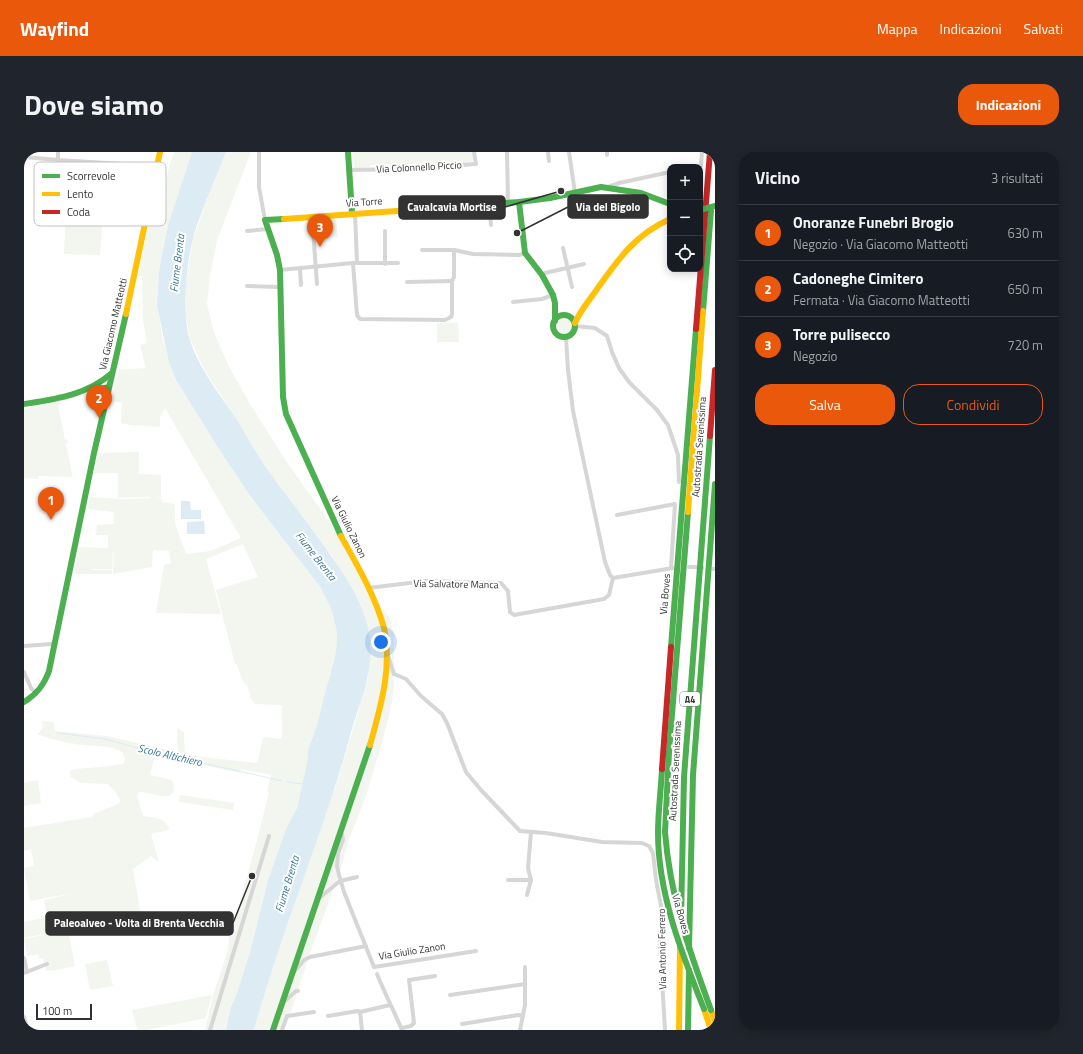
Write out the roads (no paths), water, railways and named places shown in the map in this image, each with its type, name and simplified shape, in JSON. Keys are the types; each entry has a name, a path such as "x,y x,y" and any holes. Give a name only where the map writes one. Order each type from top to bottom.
{"main road":[{"name":"Via Giacomo Matteotti","path":"158,162 160,152"},
{"path":"348,152 354,213"},
{"name":"Via Boves","path":"709,1030 704,1009 675,932 665,892 658,833 710,152"},
{"name":"Via Boves","path":"715,156 666,804 665,845 667,870 672,894 684,936 715,1022"},
{"name":"Via Torre","path":"265,220 519,202 550,198 605,187"},
{"path":"605,187 641,193 667,203"},
{"path":"519,202 525,253 542,275 553,295 555,304 554,326 556,332 566,337 572,334 575,324 586,305 630,245 644,232 667,220"},
{"name":"Via Giulio Zanon","path":"265,220 277,255 280,270 283,397 286,414 338,531 378,610 384,629 387,656 386,678 377,719 273,1030"},
{"name":"Via Giacomo Matteotti","path":"24,702 36,694 47,678 144,226"},
{"path":"555,321 559,317 566,315 571,318 575,324"},
{"name":"Autostrada Serenissima","path":"679,1030 684,777 715,370"},
{"path":"101,386 113,372"},
{"path":"101,386 107,396"},
{"path":"24,404 61,397 90,388 101,386 109,387"},
{"name":"Autostrada Serenissima","path":"688,1030 693,774 715,484"},
{"path":"711,1010 715,1016"}],"street":[{"path":"58,152 58,160"},
{"path":"259,152 259,187 265,220"},
{"name":"Via Colonnello Piccio","path":"349,170 404,169 476,164 474,152"},
{"path":"506,152 508,202"},
{"path":"548,152 549,161"},
{"path":"569,152 575,193"},
{"path":"701,164 702,152"},
{"path":"24,157 91,162"},
{"name":"Via Torre","path":"605,187 667,173"},
{"path":"489,203 491,225"},
{"path":"354,213 357,315 358,318 362,320 449,319 452,314 454,250"},
{"path":"312,216 317,284"},
{"path":"247,231 268,229"},
{"path":"385,231 385,264"},
{"path":"563,248 572,287"},
{"path":"422,250 454,250 473,254 525,253"},
{"path":"280,270 355,263 398,264"},
{"path":"542,275 544,273 584,264"},
{"path":"300,269 301,285"},
{"path":"407,282 452,281"},
{"path":"247,286 280,287"},
{"path":"513,302 553,295"},
{"path":"575,324 595,328 607,336 619,368 629,382 668,425 678,455 678,482"},
{"path":"566,337 571,394 576,423 605,562 610,575 613,578 672,568 675,504 617,515"},
{"path":"689,567 694,568"},
{"name":"Via Salvatore Manca","path":"368,588 426,581 501,584 508,591 510,612 514,615 604,599 609,595 613,578"},
{"path":"24,646 55,645"},
{"name":"Via Antonio Ferrero","path":"387,656 394,674 406,680 421,696 442,714 449,727 463,766 470,778 517,829 520,831 546,833 602,842 644,843 649,846 653,853 662,911 660,946 665,1030"},
{"path":"24,672 31,688 36,694"},
{"name":"Via Giulio Zanon","path":"340,832 343,840 338,853 337,866 340,880 373,966 375,967 476,951"},
{"path":"527,895 531,880 528,868 531,832"},
{"path":"210,1030 268,836"},
{"path":"318,899 340,880 357,878"},
{"path":"508,880 531,880"},
{"name":"Via Giulio Zanon","path":"293,972 295,972 304,960 310,957 366,946"},
{"path":"24,958 25,973 47,964"},
{"path":"520,1030 526,984 525,967"},
{"path":"377,974 402,1029 411,1026 414,1023 409,980 435,976"},
{"path":"450,995 526,984"},
{"path":"283,1001 298,991"},
{"path":"328,1016 358,1011 360,1012 390,1005"},
{"path":"282,1030 287,1016 314,1012"},
{"path":"360,1012 362,1030"},
{"path":"462,1024 518,1015 523,1016"},
{"path":"24,1017 28,1030"}],"water":[{"name":"Fiume Brenta","path":"192,152 226,152 199,218 190,251 185,304 187,328 194,352 207,376 240,425 259,457 349,582 362,610 370,640 369,668 364,693 332,795 275,962 254,1030 226,1030 231,1007 250,952 268,880 286,829 297,808 307,763 308,750 317,725 335,657 337,632 332,611 321,588 251,497 224,457 176,380 169,362 157,306 159,271 168,225"},
{"path":"181,501 190,501 191,510 201,510 201,519 181,519"},
{"path":"204,521 205,534 187,534 187,522"}],"waterway":[{"name":"Scolo Altichiero","path":"57,733 105,739 159,754 282,781"},
{"name":"Scolo Altichiero","path":"287,782 302,784"}],"tunnel":[{"path":"694,567 715,569"}],"place":[{"name":"Cavalcavia Mortise","path":"561,191"},
{"name":"Via del Bigolo","path":"517,233"},
{"name":"Torre pulisecco","path":"320,247"},
{"name":"Cadoneghe Cimitero","path":"99,418"},
{"name":"Onoranze Funebri Brogio","path":"51,520"},
{"name":"Paleoalveo - Volta di Brenta Vecchia","path":"252,876"}]}
